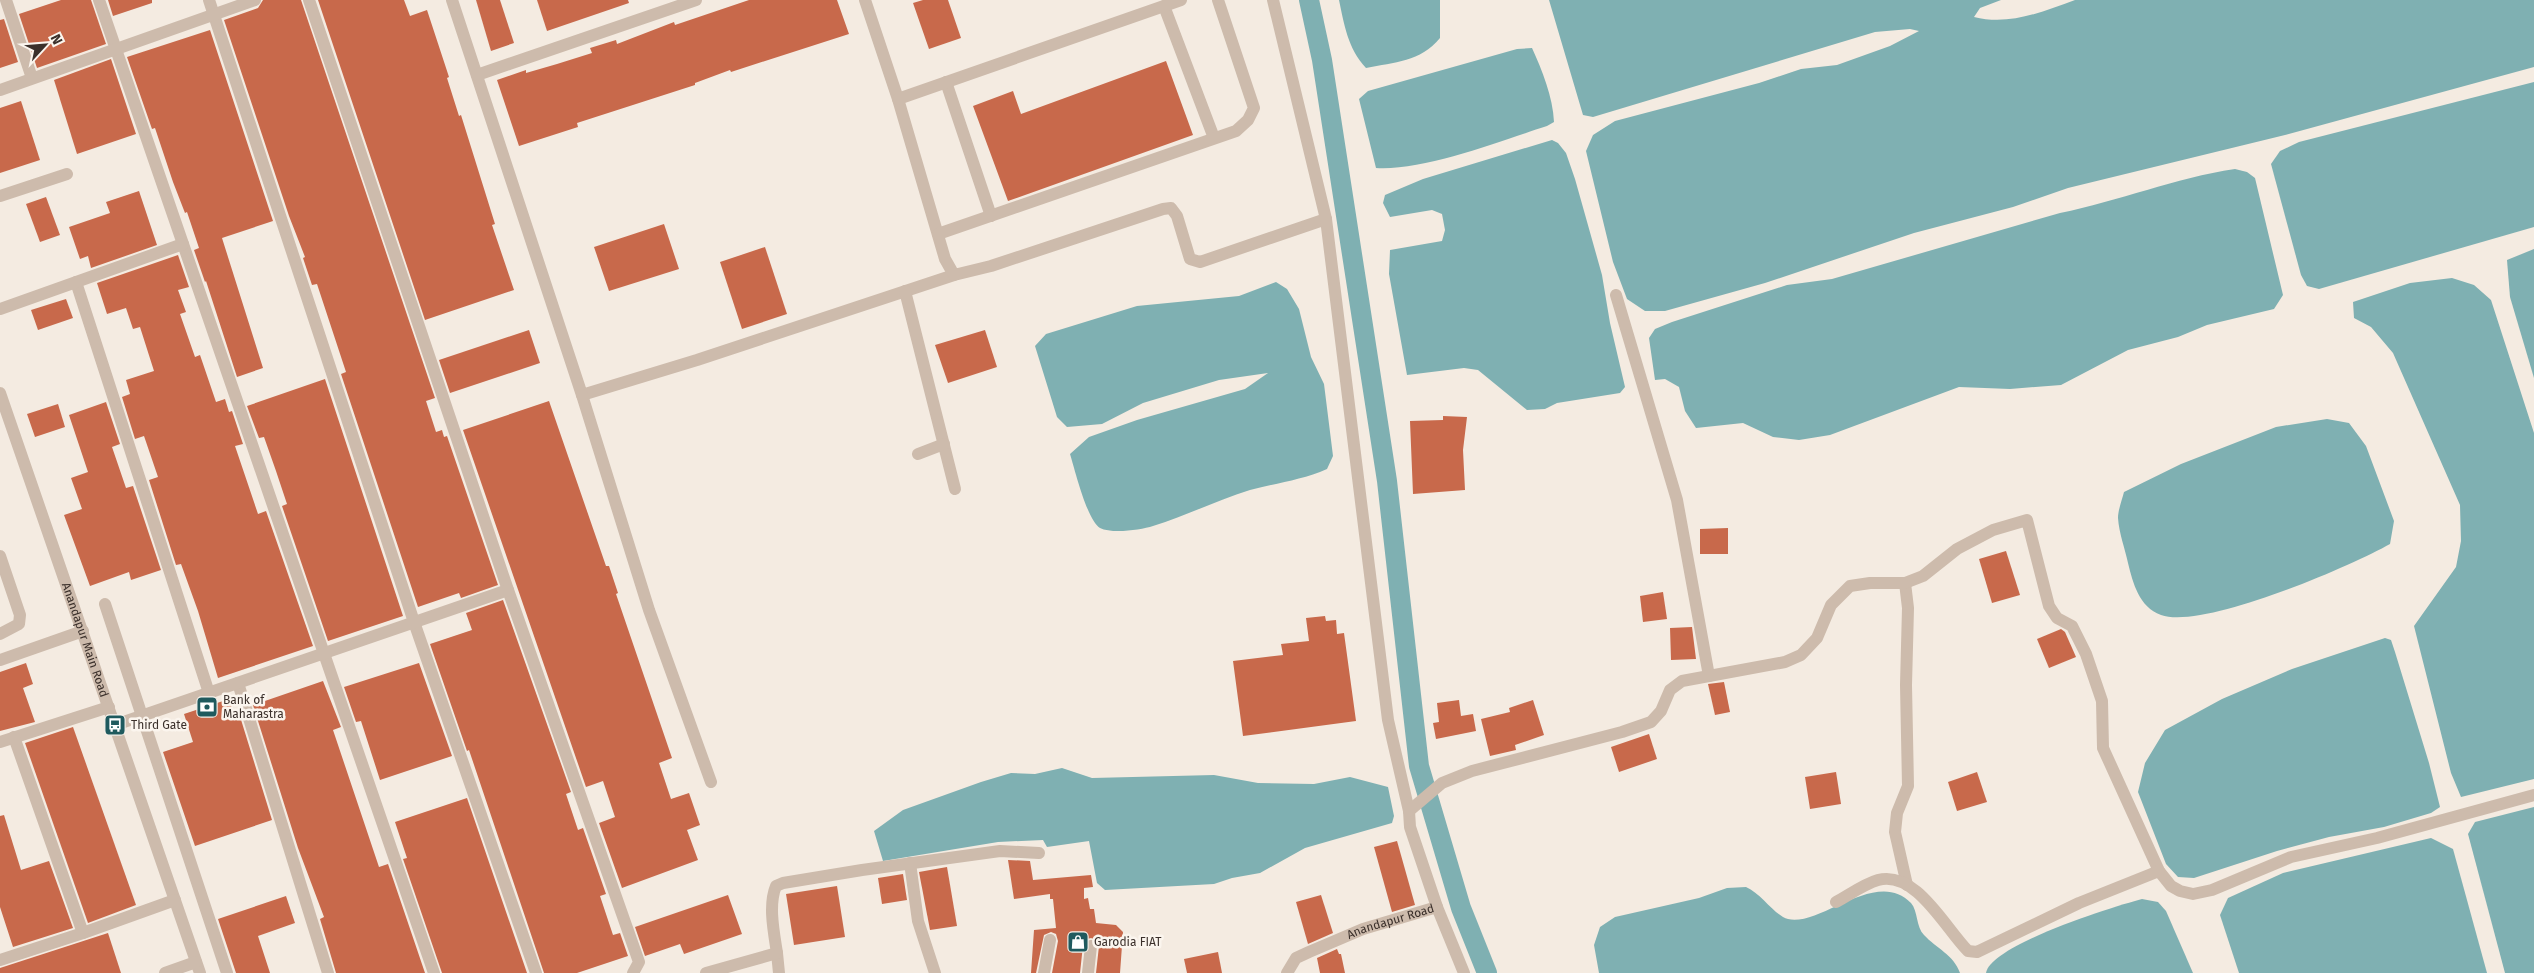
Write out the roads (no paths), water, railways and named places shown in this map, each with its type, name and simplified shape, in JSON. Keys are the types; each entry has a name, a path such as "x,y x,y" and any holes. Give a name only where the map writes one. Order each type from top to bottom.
{"street":[{"path":"6,0 32,78"},
{"path":"99,0 434,973"},
{"path":"209,0 414,622 536,973"},
{"path":"0,90 255,0"},
{"path":"309,0 508,590 639,962 633,973"},
{"path":"452,0 582,395 649,610 710,782"},
{"path":"477,75 696,0"},
{"path":"865,0 898,99 945,259 954,275"},
{"path":"898,99 1181,0"},
{"path":"938,234 1236,131 1248,120 1254,108 1218,0"},
{"path":"1273,0 1326,219 1388,720 1409,811 1410,827 1437,907"},
{"path":"1164,6 1214,138"},
{"path":"946,82 991,216"},
{"path":"0,196 67,174"},
{"path":"582,395 697,360 954,275 992,266 1163,209 1172,208 1177,216 1190,259 1200,262 1326,219"},
{"path":"0,309 183,244"},
{"path":"76,282 210,693"},
{"path":"905,291 955,489"},
{"path":"1616,295 1677,500 1709,676"},
{"name":"Anandapur Main Road","path":"1,401 83,631 198,967"},
{"path":"918,454 944,444"},
{"path":"1409,811 1442,783 1498,763 1622,732 1651,722 1661,712 1670,690 1682,682 1785,662 1802,655 1817,638 1831,604 1850,586 1870,583 1905,583 1923,576 1957,548 1993,530 2027,520 2049,606 2057,618 2072,626 2086,654 2102,702 2103,748 2159,871 2171,886 2180,891 2193,894 2212,890 2292,857 2377,838 2534,795"},
{"path":"0,556 20,615 19,624 0,634"},
{"path":"1905,583 1908,608 1906,685 1908,786 1897,813 1895,832 1907,885"},
{"path":"115,725 508,590"},
{"path":"105,604 144,715 227,973"},
{"path":"0,660 83,631"},
{"path":"238,683 328,973"},
{"path":"0,742 109,707"},
{"path":"14,737 82,933"},
{"path":"780,973 773,924 774,891 776,886 910,863 1000,851 1020,850 1039,853"},
{"path":"910,863 918,921 935,973"},
{"path":"1836,902 1877,880 1892,878 1907,885 1925,899 1968,951 1977,952 2079,903 2159,871"},
{"path":"0,960 175,900"},
{"name":"Anandapur Road","path":"1287,973 1296,958 1308,952 1363,929 1437,907 1464,973"},
{"path":"1044,973 1050,940"},
{"path":"1088,973 1091,946"},
{"path":"706,973 777,953"},
{"path":"165,973 198,967"}],"water":[{"path":"1339,0 1440,0 1440,38 1424,52 1406,60 1366,68 1351,44"},
{"path":"1549,0 2001,0 1980,8 1974,17 2000,20 2025,16 2075,0 2534,0 2534,67 2285,135 2068,188 2013,207 1914,233 1765,283 1665,311 1645,311 1627,299 1613,262 1586,151 1593,135 1615,121 1759,83 1801,69 1837,65 1890,46 1919,31 1910,29 1875,32 1593,117 1583,115"},
{"path":"1532,48 1549,93 1554,122 1485,147 1439,160 1395,168 1376,168 1359,99 1368,91 1517,49"},
{"path":"2534,82 2534,227 2319,289 2307,286 2301,275 2271,164 2280,151 2299,142"},
{"path":"1552,140 1558,143 1566,153 1575,179 1602,275 1610,323 1625,387 1620,393 1557,403 1545,409 1527,410 1478,370 1464,368 1407,375 1389,274 1390,250 1442,241 1445,230 1442,214 1432,210 1390,217 1383,203 1385,195 1423,179"},
{"path":"2235,169 2247,172 2255,178 2283,295 2274,309 2207,325 2178,337 2128,350 2061,385 2010,389 1959,387 1830,435 1799,440 1773,437 1743,423 1696,428 1685,411 1679,387 1665,379 1655,380 1649,338 1655,329 1672,322 1787,285 1832,279 2060,213 2191,178"},
{"path":"2534,249 2534,378 2510,297 2507,260"},
{"path":"2452,278 2474,285 2491,300 2534,433 2534,779 2461,797 2451,773 2414,626 2456,567 2461,541 2460,505 2393,353 2371,327 2354,318 2353,302 2410,283"},
{"path":"1276,282 1287,289 1299,309 1311,357 1324,384 1333,456 1327,469 1299,479 1250,490 1148,527 1119,531 1100,528 1095,523 1086,505 1070,454 1089,437 1137,420 1245,389 1268,373 1219,380 1143,403 1102,424 1067,427 1057,417 1035,346 1046,334 1137,306 1239,296"},
{"path":"2327,419 2349,423 2366,446 2394,521 2390,544 2311,581 2241,605 2209,613 2181,617 2161,615 2147,606 2138,594 2135,586 2120,529 2118,515 2124,492 2181,464 2276,427"},
{"path":"2385,638 2391,640 2395,652 2429,763 2440,807 2431,813 2384,827 2329,837 2277,851 2194,878 2178,877 2166,864 2138,792 2145,763 2165,730 2222,699 2292,669"},
{"path":"1062,768 1092,778 1214,775 1258,783 1314,784 1350,777 1388,787 1394,816 1392,823 1305,848 1260,873 1232,878 1214,884 1105,890 1097,883 1089,841 1047,847 1043,840 998,842 883,861 874,831 903,810 1011,773 1035,774"},
{"path":"2534,807 2534,973 2505,973 2468,834 2475,822"},
{"path":"2431,838 2453,849 2487,973 2239,973 2220,915 2228,898 2283,873"},
{"path":"1746,887 1752,890 1778,914 1788,919 1801,919 1816,915 1866,894 1882,891 1897,894 1911,903 1921,932 1954,961 1960,973 1599,973 1594,945 1600,927 1615,917 1699,898 1727,888"},
{"path":"2142,899 2158,902 2166,911 2193,973 1986,973 1993,962 2030,939 2082,918"}],"waterway":[{"path":"1309,0 1322,60 1387,481 1419,766 1461,908 1487,973"}],"place":[{"name":"Bank of Maharastra","path":"207,707"},
{"name":"Third Gate","path":"115,725"},
{"name":"Garodia FIAT","path":"1078,942"}]}
